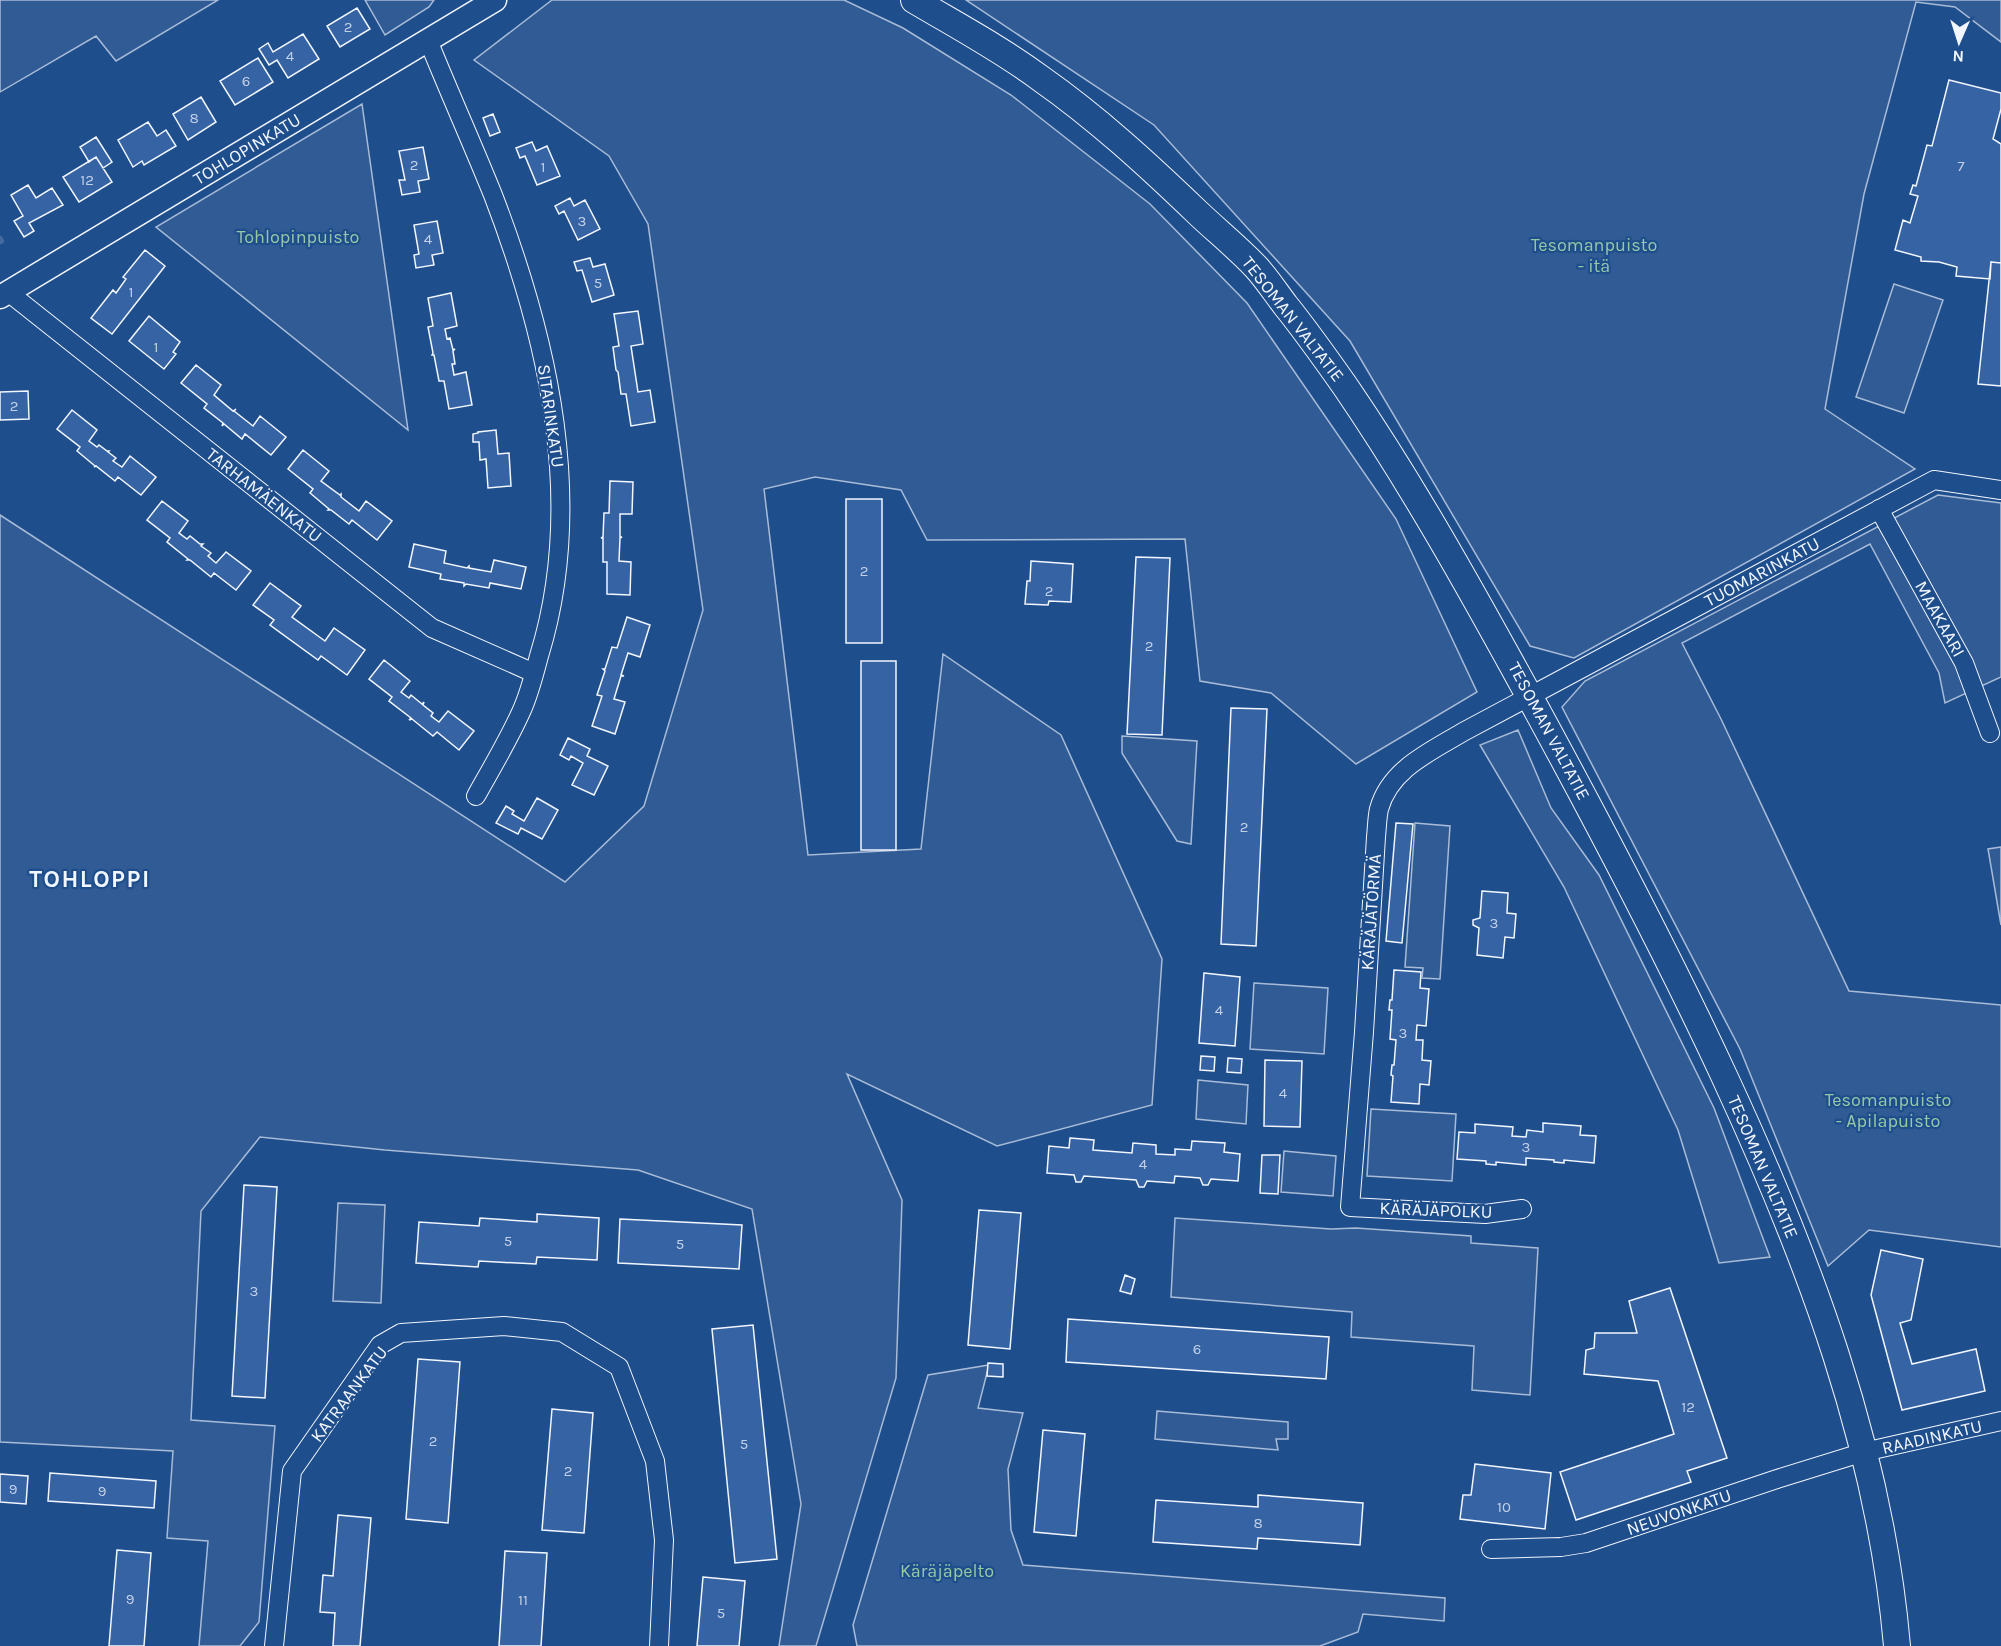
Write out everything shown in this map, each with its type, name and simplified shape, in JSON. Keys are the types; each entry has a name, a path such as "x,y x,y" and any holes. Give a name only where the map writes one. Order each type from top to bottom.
{"main road":[{"name":"TESOMAN VALTATIE","path":"914,0 1039,76 1110,132 1256,268 1320,349 1378,434 1459,569 1578,785 1689,1001 1759,1152 1800,1251 1841,1373 1864,1452 1892,1590 1897,1646"}],"street":[{"name":"TOHLOPINKATU","path":"4,294 495,0"},
{"name":"SITARINKATU","path":"428,40 493,195 513,252 548,379 559,448 562,532 555,592 522,711 476,796"},
{"name":"TARHAMÄENKATU","path":"4,294 432,628 534,673"},
{"name":"TUOMARINKATU","path":"1529,696 1934,480 2001,490"},
{"name":"MAAKAARI","path":"1879,509 1964,663 1990,733"},
{"name":"KÄRÄJÄTÖRMÄ","path":"1350,1207 1379,810 1385,793 1399,774 1414,761 1529,696"},
{"name":"KÄRÄJÄPOLKU","path":"1350,1207 1485,1214 1522,1209"},
{"name":"KATRAANKATU","path":"274,1646 292,1472 380,1345 401,1333 504,1326 562,1332 618,1367 656,1461 664,1540 659,1646"},
{"name":"RAADINKATU","path":"1864,1452 2001,1421"},
{"name":"NEUVONKATU","path":"1491,1549 1561,1547 1586,1543 1864,1452"}],"shaded area":[{"path":"0,0 218,0 116,61 96,36 0,92"},
{"path":"365,0 434,0 429,7 385,35"},
{"path":"552,0 844,0 903,28 1011,95 1150,204 1247,303 1396,519 1477,692 1356,764 1271,693 1200,681 1185,539 927,540 901,490 815,477 764,489 808,855 921,849 943,654 1061,735 1162,959 1152,1105 997,1146 847,1074 902,1200 896,1378 816,1646 779,1646 801,1504 752,1209 638,1170 385,1150 260,1137 201,1211 191,1420 275,1426 259,1622 240,1646 199,1646 208,1541 167,1538 173,1451 0,1442 0,515 565,882 644,806 703,610 648,224 609,156 474,60"},
{"name":"Tesomanpuisto - itä","path":"966,0 2001,0 2001,42 1955,7 1916,2 1864,194 1825,409 1915,469 1574,658 1530,646 1350,341 1154,125"},
{"name":"Tohlopinpuisto","path":"362,104 408,430 156,227"},
{"path":"1894,284 1943,300 1904,413 1856,397"},
{"name":"Tesomanpuisto - Apilapuisto","path":"1938,495 2001,503 2001,677 1945,703 1939,673 1870,544 1682,643 1721,719 1849,991 2001,1005 2001,1247 1869,1230 1828,1266 1740,1049 1562,707 1585,681"},
{"path":"1518,730 1551,808 1599,875 1714,1108 1770,1257 1719,1263 1678,1130 1564,887 1480,745"},
{"path":"1122,736 1197,741 1191,844 1177,841 1122,753"},
{"path":"1415,823 1450,826 1440,979 1422,978 1423,968 1405,967"},
{"path":"2001,847 2001,925 1988,849"},
{"path":"1254,983 1328,988 1324,1054 1250,1049"},
{"path":"1198,1080 1248,1085 1246,1124 1196,1119"},
{"path":"1371,1109 1456,1114 1452,1181 1367,1176"},
{"path":"1284,1151 1336,1156 1333,1196 1281,1192"},
{"path":"338,1203 385,1205 381,1303 333,1301"},
{"path":"1175,1218 1471,1236 1471,1243 1538,1248 1530,1395 1472,1390 1474,1346 1351,1337 1352,1312 1171,1297"},
{"name":"Käräjäpelto","path":"989,1365 978,1408 1023,1413 1008,1469 1011,1530 1023,1565 1445,1598 1444,1621 1363,1614 1358,1632 1320,1646 857,1646 853,1625 928,1375"},
{"path":"1157,1411 1288,1422 1288,1439 1276,1439 1278,1450 1155,1439"}],"building":[{"path":"357,8 370,29 340,47 327,26"},
{"path":"303,34 319,59 288,78 277,60 269,65 259,49 268,43 273,52"},
{"path":"258,58 273,82 235,105 220,81"},
{"path":"1949,80 2001,93 2001,109 1993,139 2001,144 2001,263 1991,262 1990,279 1956,276 1957,267 1939,262 1921,261 1921,257 1895,250 1903,220 1910,223 1918,196 1910,194 1913,185 1916,186 1927,145 1932,146"},
{"path":"201,97 216,122 188,140 173,114"},
{"path":"493,114 500,132 490,136 483,118"},
{"path":"148,122 157,136 166,130 176,146 144,165 142,161 133,167 118,140"},
{"path":"96,137 112,162 103,168 96,157 89,162 80,147"},
{"path":"532,142 536,151 547,146 560,176 537,185 525,156 520,158 516,148"},
{"path":"423,147 429,179 418,181 420,192 402,195 399,180 405,180 399,151"},
{"path":"96,157 112,182 79,202 63,177"},
{"path":"28,185 36,198 52,188 63,205 29,223 34,231 24,237 14,221 23,216 11,195"},
{"path":"570,198 574,206 585,200 600,229 578,240 564,211 559,214 555,206"},
{"path":"437,221 443,253 432,255 434,265 416,268 414,255 419,254 414,225"},
{"path":"145,250 165,266 112,334 91,318 113,290 116,293 126,279 123,277"},
{"path":"590,258 593,267 605,264 614,295 592,302 582,270 577,271 574,262"},
{"path":"1991,262 2001,263 2001,386 1978,384"},
{"path":"451,293 457,326 445,329 447,339 450,338 453,350 455,349 453,351 455,364 452,364 454,375 466,372 472,405 449,409 444,381 439,381 434,355 432,355 428,327 433,326 428,298"},
{"path":"638,311 643,344 631,346 638,392 650,390 655,422 631,426 626,394 621,394 616,370 613,347 619,346 614,314"},
{"path":"149,316 180,342 173,352 176,354 164,369 129,341"},
{"path":"196,365 221,385 214,395 233,411 236,409 234,411 253,426 260,416 286,437 271,455 245,434 242,439 224,424 222,426 223,423 204,408 207,404 181,383"},
{"path":"28,391 29,419 0,420 0,392"},
{"path":"72,410 97,430 89,441 109,451 116,458 113,461 122,467 130,456 156,477 141,495 118,477 115,481 96,466 94,467 77,451 80,447 57,429"},
{"path":"496,430 498,454 509,453 511,486 488,488 486,459 480,460 479,442 473,442 473,434"},
{"path":"303,450 329,471 321,481 341,494 341,497 359,511 366,501 392,521 377,540 352,520 349,524 328,510 310,493 313,489 288,469"},
{"path":"610,481 633,482 632,514 620,514 620,537 622,537 620,538 619,561 631,562 630,595 607,594 607,562 603,562 603,538 601,538 603,537 604,513 609,513"},
{"path":"846,499 882,499 882,643 846,643"},
{"path":"162,501 188,521 179,533 187,539 190,536 203,544 201,546 211,553 208,556 216,563 226,552 251,571 236,590 214,573 211,577 187,560 167,542 170,538 147,520"},
{"path":"414,544 446,551 444,563 467,568 469,566 469,568 491,572 494,560 526,567 521,589 490,583 489,588 466,584 464,586 464,583 440,579 441,574 409,567"},
{"path":"1136,557 1170,558 1162,735 1127,734"},
{"path":"1031,561 1073,564 1071,602 1049,601 1048,605 1025,604"},
{"path":"270,583 301,606 292,617 325,641 334,628 365,650 347,675 321,656 318,660 270,625 274,620 253,605"},
{"path":"627,617 650,625 640,657 628,653 621,675 624,676 621,676 614,699 625,702 615,734 592,726 602,696 597,695 605,671 603,669 605,669 612,647 617,648"},
{"path":"384,660 410,681 401,692 409,698 411,695 422,704 424,702 423,705 433,713 431,716 439,722 448,711 474,731 459,750 437,732 433,736 412,719 409,720 411,718 389,701 392,697 369,679"},
{"path":"861,661 896,661 896,850 861,850"},
{"path":"1231,708 1267,709 1256,946 1221,944"},
{"path":"568,738 590,749 587,756 608,766 594,795 572,785 583,763 571,756 569,760 560,755"},
{"path":"537,798 558,810 542,839 521,828 518,834 496,823 506,806 514,811 512,814 524,821"},
{"path":"1396,823 1413,824 1402,943 1386,941"},
{"path":"1482,891 1508,893 1507,913 1516,914 1514,938 1505,937 1503,958 1477,955 1479,928 1473,925 1473,920 1480,918"},
{"path":"1394,970 1421,972 1420,988 1429,989 1426,1026 1417,1025 1416,1040 1423,1040 1422,1060 1431,1061 1429,1085 1420,1084 1419,1104 1391,1102 1393,1076 1391,1075 1396,1040 1390,1039 1392,1010 1389,1010"},
{"path":"1204,973 1240,977 1235,1046 1199,1043"},
{"path":"1201,1056 1215,1057 1214,1071 1200,1070"},
{"path":"1228,1058 1242,1059 1241,1073 1227,1072"},
{"path":"1265,1060 1302,1061 1300,1127 1264,1126"},
{"path":"1543,1123 1581,1126 1580,1135 1596,1136 1594,1163 1564,1160 1564,1163 1526,1158 1526,1165 1496,1162 1496,1165 1486,1164 1486,1161 1457,1159 1459,1132 1475,1133 1475,1124 1513,1127 1512,1136 1526,1137 1527,1130 1543,1132"},
{"path":"1070,1138 1094,1140 1093,1150 1132,1153 1133,1143 1156,1145 1156,1154 1175,1155 1175,1149 1191,1150 1192,1141 1225,1143 1224,1152 1240,1154 1238,1181 1211,1179 1208,1185 1203,1185 1200,1178 1175,1176 1174,1183 1147,1181 1144,1187 1139,1187 1136,1180 1084,1176 1081,1182 1076,1182 1074,1175 1047,1173 1049,1146 1069,1148"},
{"path":"1262,1155 1280,1155 1278,1194 1260,1193"},
{"path":"244,1185 277,1187 265,1398 232,1396"},
{"path":"979,1210 1021,1213 1010,1349 968,1345"},
{"path":"537,1214 599,1218 597,1260 537,1257 536,1264 479,1261 478,1267 416,1263 419,1222 479,1226 480,1218 537,1222"},
{"path":"620,1219 742,1225 739,1269 618,1263"},
{"path":"1881,1250 1923,1259 1911,1320 1900,1323 1912,1364 1976,1349 1985,1391 1902,1410 1871,1295"},
{"path":"1125,1275 1135,1279 1131,1294 1120,1291"},
{"path":"1670,1288 1727,1458 1687,1471 1691,1482 1576,1520 1560,1472 1674,1434 1658,1381 1584,1374 1586,1350 1594,1348 1595,1333 1637,1333 1629,1301"},
{"path":"1068,1319 1329,1337 1326,1379 1066,1362"},
{"path":"753,1325 777,1559 735,1563 712,1329"},
{"path":"418,1359 460,1362 448,1523 406,1519"},
{"path":"988,1363 1003,1364 1003,1377 987,1376"},
{"path":"552,1409 593,1413 584,1533 542,1530"},
{"path":"1043,1430 1085,1434 1076,1536 1034,1532"},
{"path":"1475,1464 1551,1473 1545,1529 1460,1519 1463,1495 1471,1495"},
{"path":"50,1473 156,1481 154,1508 48,1501"},
{"path":"0,1474 28,1476 26,1504 0,1502"},
{"path":"1258,1495 1363,1503 1360,1545 1258,1538 1257,1549 1153,1542 1156,1500 1258,1507"},
{"path":"338,1515 371,1518 360,1646 333,1646 335,1613 320,1612 323,1575 333,1576"},
{"path":"117,1550 151,1553 144,1646 109,1646"},
{"path":"505,1551 547,1553 541,1646 499,1646"},
{"path":"703,1577 745,1581 739,1646 697,1646"}],"district":[{"name":"TOHLOPPI","path":"90,879"}]}
